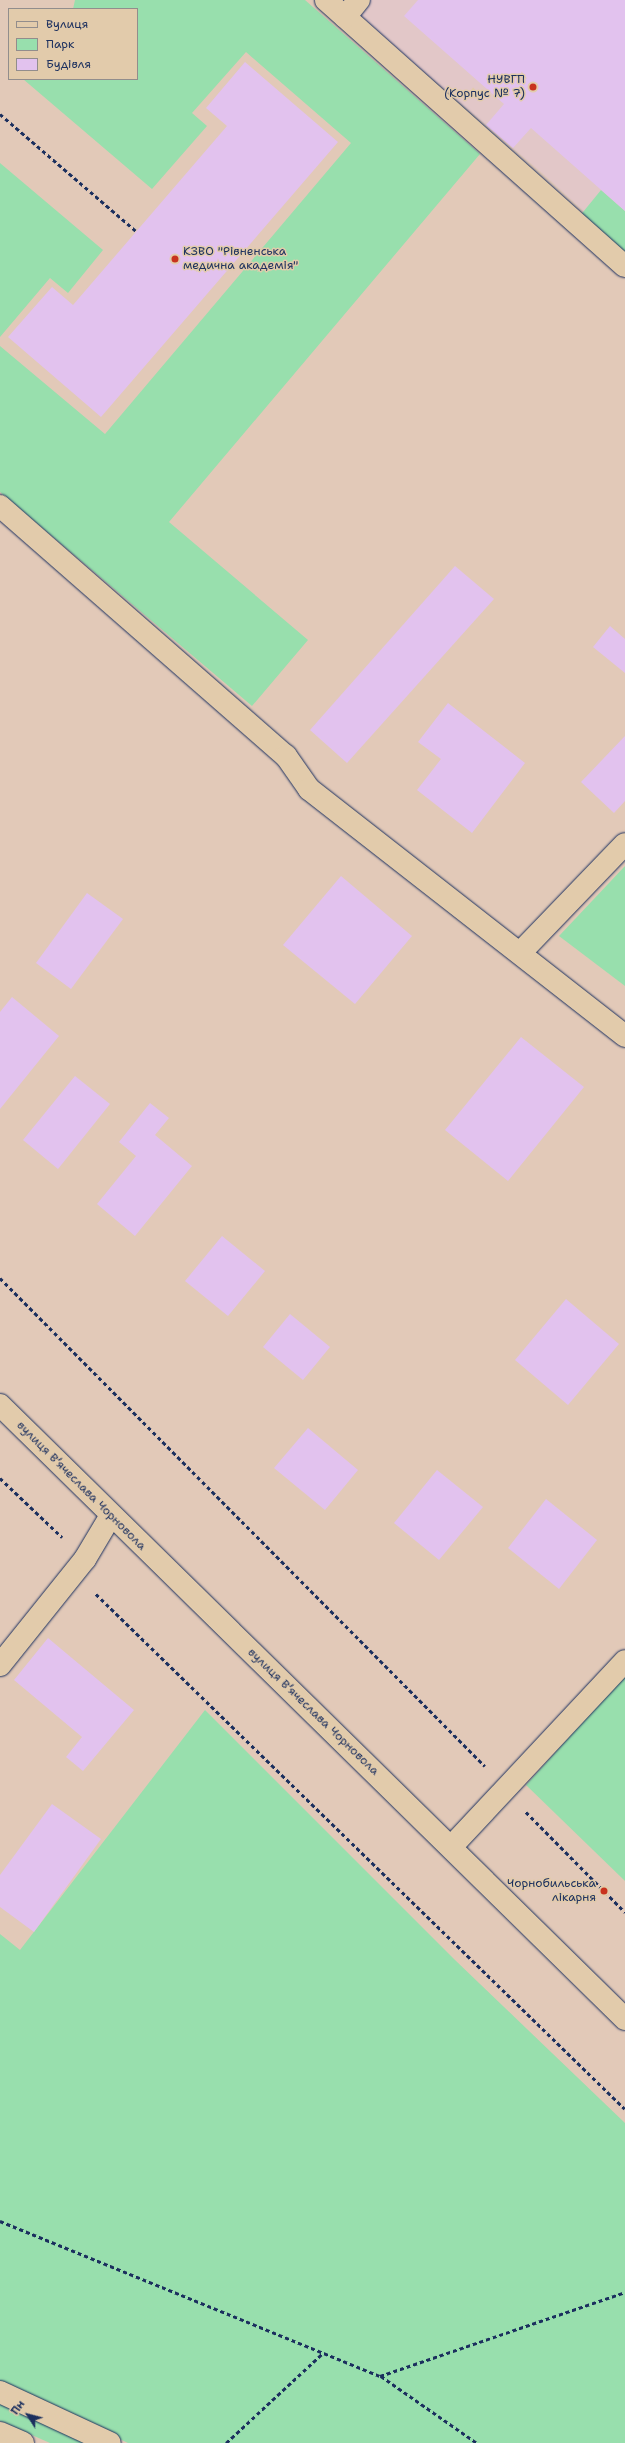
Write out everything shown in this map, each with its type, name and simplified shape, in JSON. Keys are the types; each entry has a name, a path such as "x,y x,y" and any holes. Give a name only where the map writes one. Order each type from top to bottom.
{"main road":[{"path":"326,0 625,266"},
{"path":"345,17 359,0"},
{"path":"0,506 286,756 309,789 625,1036"},
{"path":"520,953 625,844"},
{"name":"вулиця Вʼячеслава Чорновола","path":"0,1406 110,1517 452,1846 625,2019"},
{"path":"0,1665 85,1559 110,1517"},
{"path":"452,1846 625,1662"},
{"path":"0,2392 110,2443"},
{"path":"0,2433 23,2443"}],"path":[{"path":"0,114 136,231"},
{"path":"0,1278 382,1661 503,1784 504,1791 625,1912"},
{"path":"0,1478 85,1559 94,1591 625,2109"},
{"path":"0,2221 380,2376 477,2443"},
{"path":"380,2376 625,2292"},
{"path":"226,2443 323,2353"}],"shaded area":[{"name":"НУВГП (Корпус № 7)","path":"340,0 625,0 625,249 542,173"}],"green space":[{"path":"75,0 305,0 480,154 169,522 308,640 252,706 0,492 0,346 105,434 351,143 246,52 192,113 207,126 152,189 24,80 138,80 138,8 73,8"},
{"path":"0,163 103,250 68,293 50,278 0,337"},
{"path":"601,190 625,211 625,254 579,217"},
{"path":"625,866 625,986 559,936"},
{"path":"625,1675 625,1881 526,1785"},
{"path":"205,1710 455,1960 625,2123 625,2443 128,2443 0,2382 0,1934 20,1950"},
{"path":"0,2401 90,2443 50,2443 0,2421"}],"building":[{"name":"НУВГП (Корпус № 7)","path":"418,0 625,0 625,211 531,128 513,148 486,125 504,104 404,16"},
{"name":"КЗВО \"Рівненська медична академія\"","path":"245,62 338,142 101,417 8,337 52,287 73,305 227,126 206,108"},
{"path":"455,566 494,599 347,763 310,730"},
{"path":"610,626 625,639 625,673 593,647"},
{"path":"448,703 525,763 472,833 417,790 441,759 418,742"},
{"path":"625,736 625,801 614,813 581,782"},
{"path":"341,876 412,936 355,1004 283,945"},
{"path":"87,893 123,919 71,989 36,963"},
{"path":"12,997 59,1036 0,1109 0,1012"},
{"path":"521,1037 584,1087 508,1181 445,1130"},
{"path":"75,1076 110,1104 58,1169 23,1140"},
{"path":"150,1103 169,1118 155,1135 192,1166 135,1236 97,1204 136,1156 119,1142"},
{"path":"222,1236 265,1271 228,1316 185,1281"},
{"path":"566,1299 619,1344 568,1405 515,1360"},
{"path":"290,1314 330,1347 303,1380 263,1347"},
{"path":"308,1428 358,1470 325,1510 274,1468"},
{"path":"437,1470 483,1507 439,1560 394,1523"},
{"path":"546,1499 597,1540 559,1589 508,1548"},
{"path":"48,1638 134,1710 83,1771 66,1757 82,1737 14,1680"},
{"path":"52,1804 101,1839 34,1932 0,1907 0,1875"}],"place":[{"name":"НУВГП (Корпус № 7)","path":"533,87"},
{"name":"КЗВО \"Рівненська медична академія\"","path":"175,259"},
{"name":"Чорнобильська лікарня","path":"604,1891"}]}
